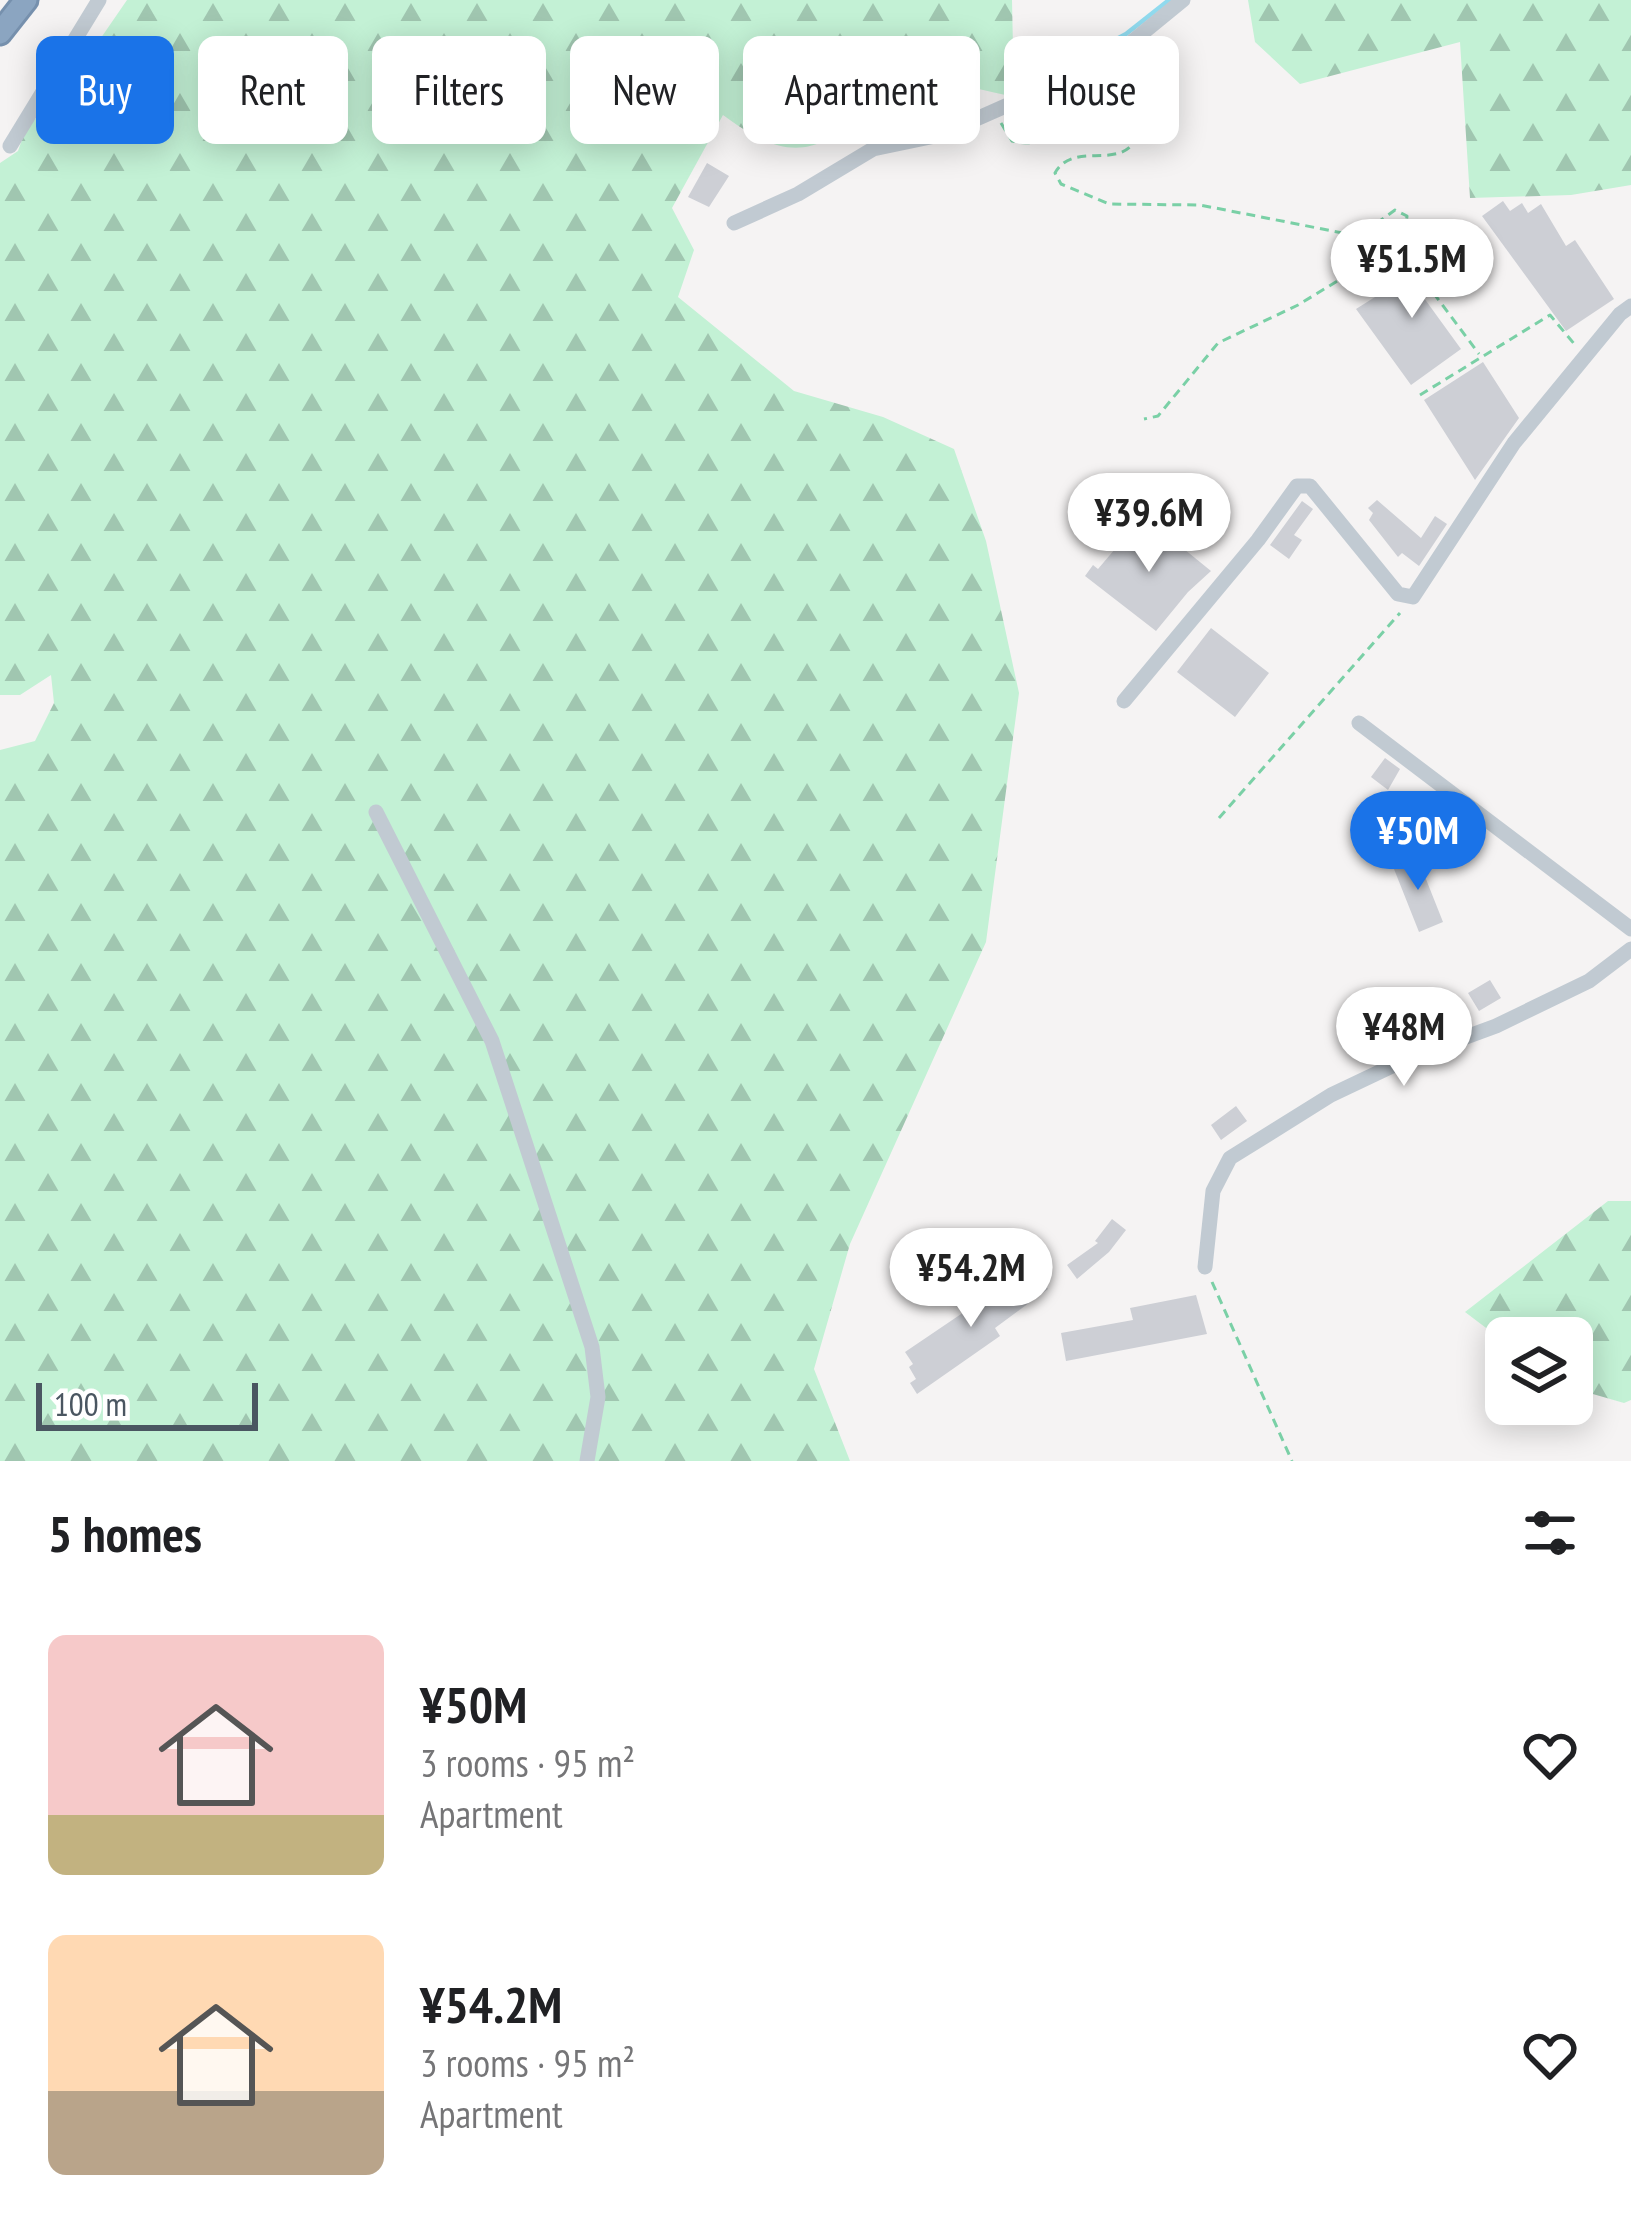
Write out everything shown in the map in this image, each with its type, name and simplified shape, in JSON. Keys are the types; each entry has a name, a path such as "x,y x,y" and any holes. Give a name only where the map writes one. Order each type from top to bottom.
{"highway":[{"path":"0,33 26,0"}],"street":[{"path":"10,146 98,0"},
{"path":"734,223 798,194 874,149 940,135 1128,45 1183,0"},
{"path":"1124,701 1297,486 1310,486 1398,594 1413,597 1514,443 1631,306"},
{"path":"1359,723 1631,929"},
{"path":"376,812 492,1041 585,1325 598,1396 587,1461"},
{"path":"1205,1267 1214,1191 1230,1158 1331,1095 1589,981 1631,949"}],"path":[{"path":"997,110 1006,135 1018,143 1100,132 1125,135 1131,146 1121,155 1077,157 1061,163 1055,173 1061,184 1109,204 1200,205 1352,235 1395,210 1407,216 1406,225 1362,266 1298,305 1218,344 1158,416 1144,419"},
{"path":"1443,270 1432,278 1430,287 1480,356"},
{"path":"1420,395 1550,316 1584,358"},
{"path":"1219,818 1413,597"},
{"path":"1205,1267 1292,1461"}],"green space":[{"path":"127,0 1012,0 1013,36 1004,36 1004,95 980,90 980,36 743,36 743,128 723,115 719,122 719,36 570,36 570,144 707,144 672,208 694,250 678,297 794,391 883,417 954,449 986,541 1019,693 986,942 850,1244 814,1369 850,1461 0,1461 0,750 35,741 54,703 51,675 20,695 0,695 0,163 18,151 36,118 36,144 174,144 174,36 102,36"},
{"path":"1248,0 1631,0 1631,185 1571,195 1470,198 1460,42 1300,84 1255,42"},
{"path":"774,144 817,144 798,148"},
{"path":"1608,1201 1631,1201 1631,1400 1624,1403 1593,1394 1593,1317 1485,1317 1485,1327 1465,1312"}],"building":[{"path":"707,163 729,176 709,207 688,197"},
{"path":"1503,201 1510,211 1522,203 1528,213 1541,204 1566,246 1575,240 1614,299 1566,331 1482,216"},
{"path":"1436,241 1451,260 1416,287 1461,349 1411,385 1356,309 1418,270 1411,261"},
{"path":"1483,362 1519,418 1475,480 1424,400"},
{"path":"1377,500 1421,538 1435,516 1447,524 1419,566 1402,553 1398,557 1369,520 1373,513 1368,508"},
{"path":"1302,501 1313,509 1294,535 1302,540 1289,559 1270,545"},
{"path":"1152,523 1211,571 1156,631 1085,576 1093,565 1098,569 1132,529 1142,537"},
{"path":"1211,628 1269,673 1235,717 1177,672"},
{"path":"1385,758 1400,769 1388,790 1371,777"},
{"path":"1416,854 1443,922 1419,932 1392,864"},
{"path":"1490,980 1501,998 1479,1011 1468,993"},
{"path":"1236,1106 1247,1121 1221,1140 1211,1125"},
{"path":"1112,1219 1126,1230 1077,1279 1067,1265 1098,1243"},
{"path":"1032,1266 1048,1289 995,1328 1000,1336 917,1394 910,1383 916,1379 909,1367 913,1364 905,1352"},
{"path":"1196,1295 1207,1334 1066,1361 1061,1333 1133,1320 1130,1308"}],"waterway":[{"path":"1122,36 1169,0"}]}
